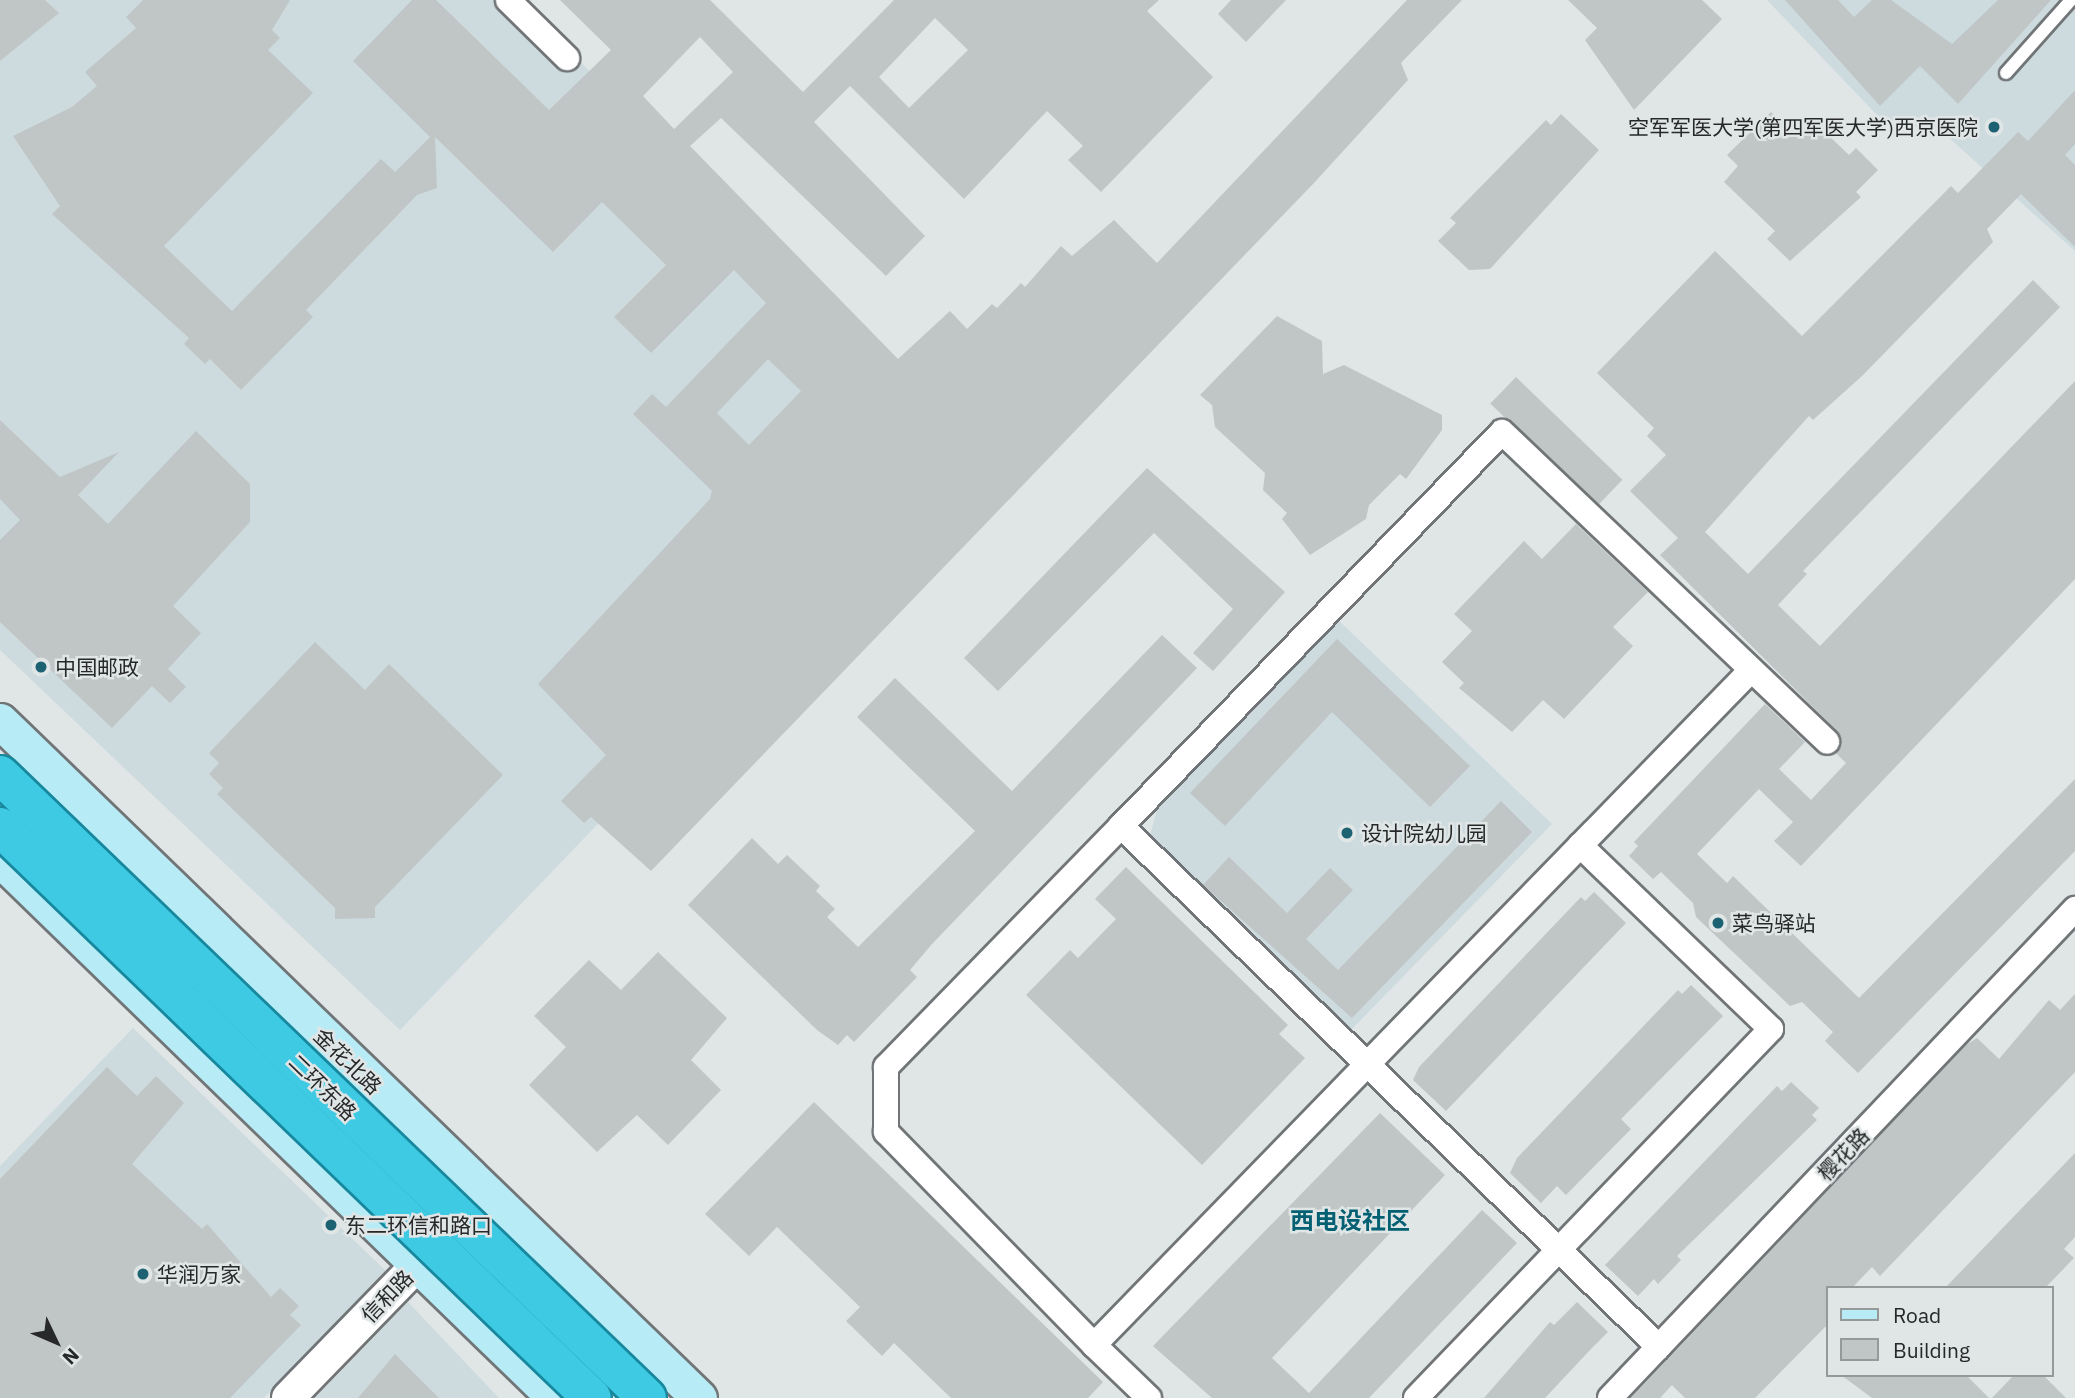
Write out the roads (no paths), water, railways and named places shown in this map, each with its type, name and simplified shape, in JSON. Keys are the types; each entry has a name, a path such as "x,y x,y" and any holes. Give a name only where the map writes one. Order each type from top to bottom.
{"highway":[{"name":"二环东路","path":"0,775 647,1398"},
{"name":"二环东路","path":"0,827 592,1398"}],"main road":[{"name":"金花北路","path":"0,721 699,1398"},
{"path":"0,859 416,1266 555,1398"}],"street":[{"path":"509,0 567,58"},
{"path":"1149,1398 886,1132 886,1067 1502,432 1827,742"},
{"path":"1094,1345 1751,670"},
{"path":"1121,826 1659,1347"},
{"path":"1416,1398 1771,1029 1580,845"},
{"name":"樱花路","path":"1610,1398 2075,909"},
{"name":"信和路","path":"288,1398 486,1194"}],"lane":[{"path":"2006,73 2071,0"}],"place":[{"name":"空军军医大学(第四军医大学)西京医院","path":"1994,127"},
{"name":"中国邮政","path":"41,667"},
{"name":"设计院幼儿园","path":"1347,833"},
{"name":"菜鸟驿站","path":"1718,923"},
{"name":"东二环信和路口","path":"331,1225"},
{"name":"华润万家","path":"143,1274"}],"district":[{"name":"西电设社区","path":"1350,1221"}]}
